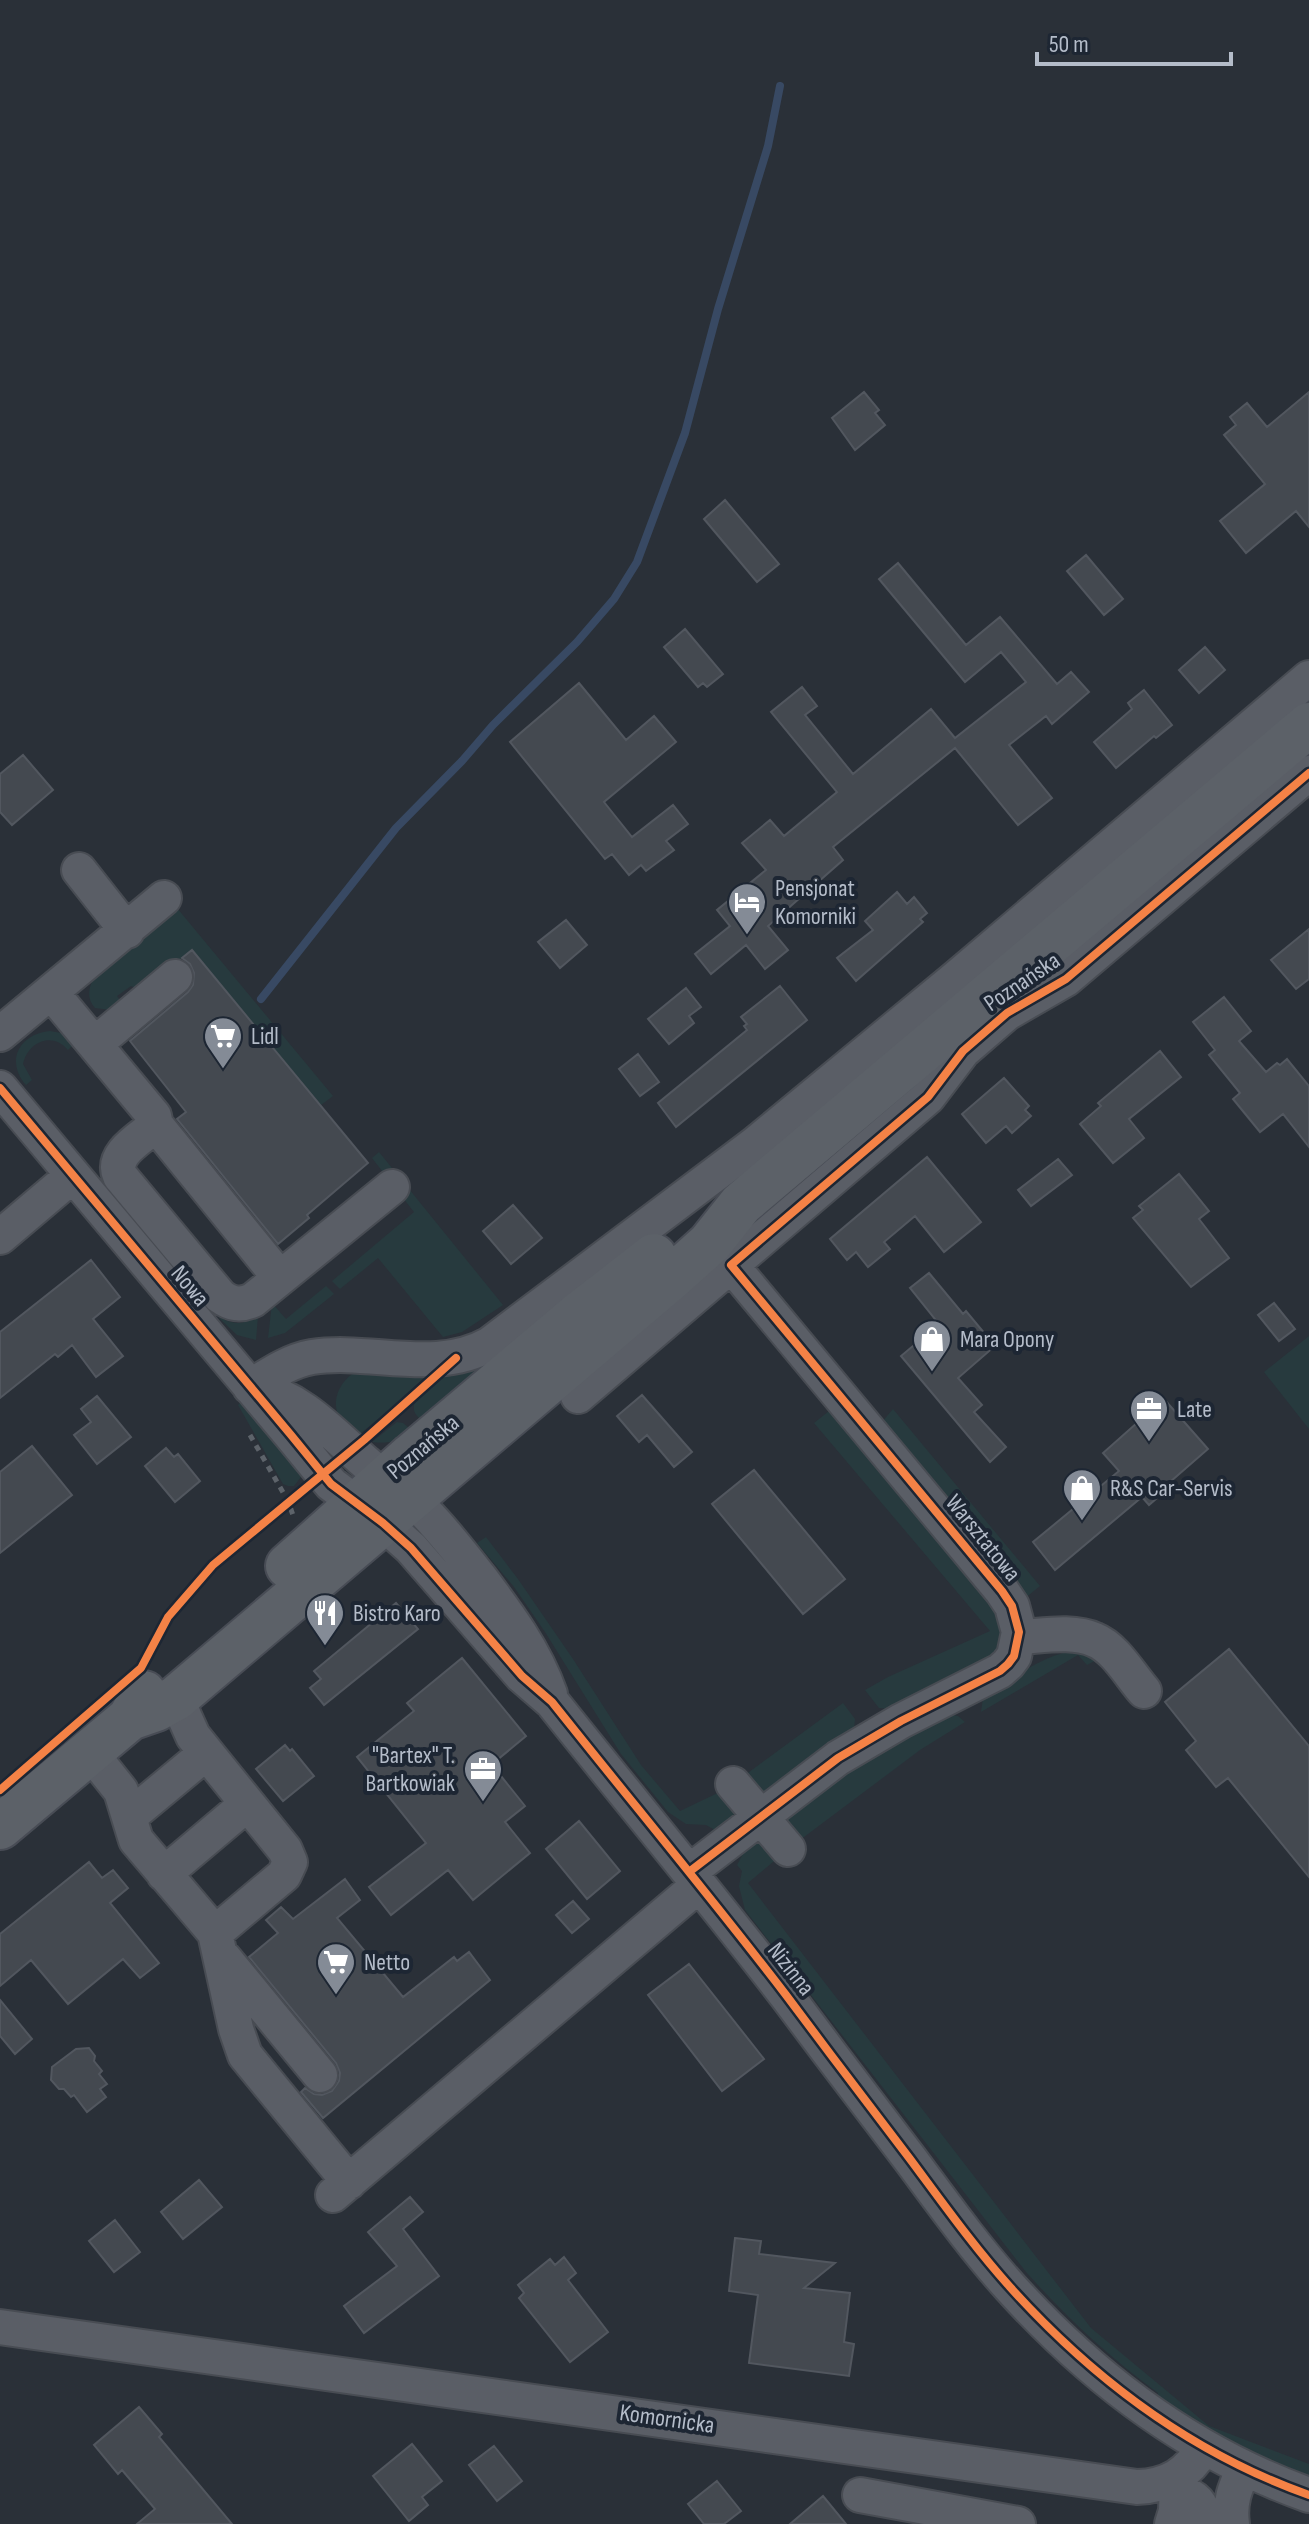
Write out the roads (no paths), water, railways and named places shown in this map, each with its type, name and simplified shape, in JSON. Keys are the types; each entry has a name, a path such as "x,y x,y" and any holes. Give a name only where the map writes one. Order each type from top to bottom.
{"main road":[{"name":"Poznańska","path":"0,1827 130,1718 143,1694 157,1679 267,1585 384,1501 700,1252 741,1204 1309,725"},
{"name":"Poznańska","path":"130,1718 176,1698 384,1501"}],"street":[{"path":"250,1387 285,1366 309,1358 353,1356 443,1360 467,1355 490,1344 755,1144 1309,678"},
{"name":"Poznańska","path":"578,1396 928,1097 963,1051 1007,1013 1066,979 1309,773"},
{"path":"79,870 127,931"},
{"path":"0,1034 164,898"},
{"path":"95,1044 175,977"},
{"path":"51,992 151,1109 156,1125 280,1278"},
{"name":"Nowa","path":"0,1088 321,1474 384,1501"},
{"path":"156,1125 121,1155 117,1169 120,1176 220,1296 236,1304 245,1303 280,1278 392,1187"},
{"path":"0,1237 72,1176"},
{"name":"Warsztatowa","path":"731,1265 1002,1591 1017,1619 1019,1637"},
{"name":"Nizinna","path":"384,1501 462,1554 508,1615 539,1666 552,1702 694,1879 1008,2285 1101,2376 1164,2423 1204,2447"},
{"path":"217,1943 236,2029 245,2055 340,2189 761,1818 838,1758 891,1726 966,1704 1008,1664 1014,1656 1019,1637 1080,1636 1096,1640 1111,1652 1144,1691"},
{"path":"176,1698 188,1728 285,1850 290,1862 284,1875 217,1943"},
{"path":"90,1752 121,1791 136,1840 320,2075"},
{"path":"129,1817 206,1753"},
{"path":"733,1784 788,1849"},
{"path":"164,1874 247,1804"},
{"name":"Komornicka","path":"0,2327 1137,2487 1177,2484"},
{"path":"1172,2524 1177,2484 1204,2447 1244,2468 1309,2495"},
{"path":"1232,2524 1233,2493 1244,2468"},
{"path":"1177,2484 1200,2503 1202,2524"},
{"path":"860,2495 1018,2524"}],"waterway":[{"path":"261,999 396,828 577,642 614,599 637,562 685,433 718,309 768,146 780,86"}],"place":[{"name":"Pensjonat Komorniki","path":"747,936"},
{"name":"Lidl","path":"223,1070"},
{"name":"Mara Opony","path":"932,1373"},
{"name":"Late","path":"1149,1443"},
{"name":"R&S Car-Servis","path":"1082,1522"},
{"name":"Bistro Karo","path":"325,1647"},
{"name":"\"Bartex\" T. Bartkowiak","path":"483,1803"},
{"name":"Netto","path":"336,1996"}]}
